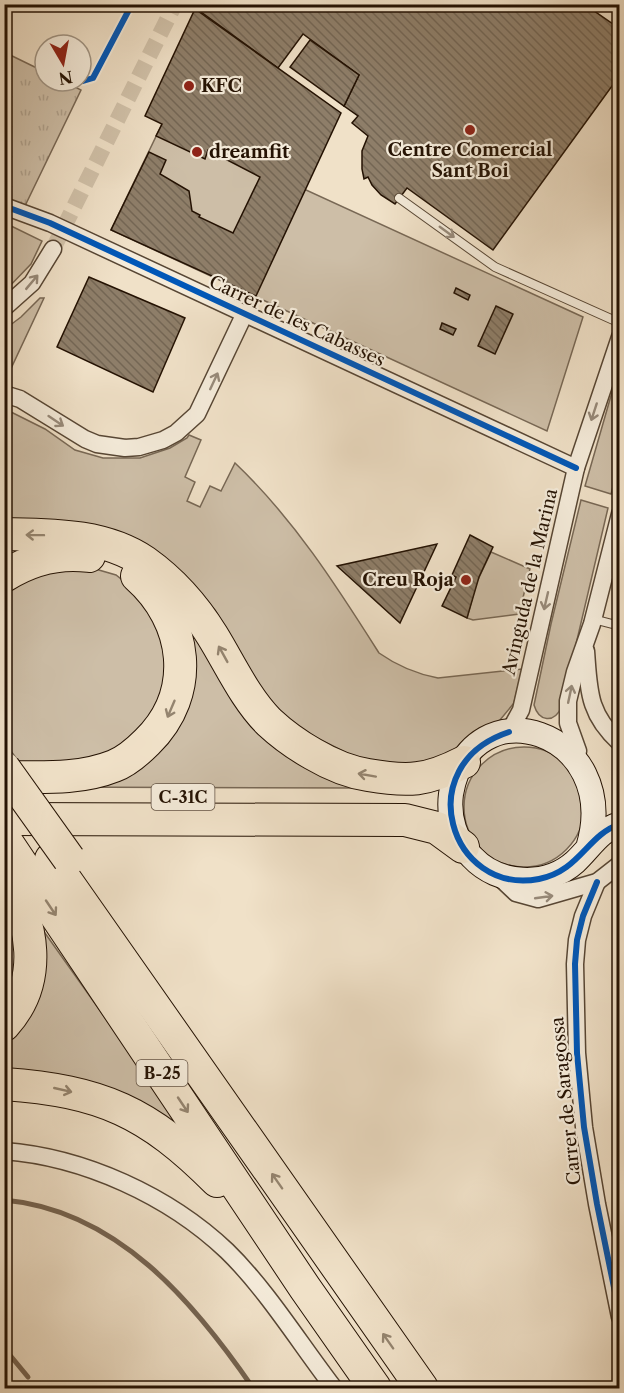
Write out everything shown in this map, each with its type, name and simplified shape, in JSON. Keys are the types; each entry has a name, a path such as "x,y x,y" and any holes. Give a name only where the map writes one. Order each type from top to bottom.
{"highway":[{"path":"4,534 50,535 88,540 114,547 143,561 172,585 198,612 248,694 268,721 293,742 326,761 358,774 388,779 418,780 441,774 458,774"},
{"path":"4,576 26,563 55,556 73,554 114,563 134,573 149,587 165,608 174,628 181,661 178,690 166,720 135,755 115,766 70,776 4,777"},
{"path":"4,768 60,859"},
{"name":"C-31C","path":"4,795 399,798 424,796 458,774"},
{"name":"B-25","path":"4,795 60,859 213,1089 422,1389"},
{"name":"C-31C","path":"4,819 405,820 437,828 463,847"},
{"path":"4,1025 25,991 32,960 26,920 8,852 288,830 361,819"},
{"name":"B-25","path":"8,852 375,1389"},
{"path":"4,1084 48,1087 89,1096 116,1105 142,1119 186,1150 226,1189 259,1234 305,1288"}],"street":[{"name":"Carrer de les Cabasses","path":"4,206 50,223 576,468"},
{"path":"4,308 32,283 53,249"},
{"path":"4,394 20,399 85,440 98,444 125,448 139,447 163,440 186,426 197,414 245,313"},
{"name":"Avinguda de la Marina","path":"509,732 521,710 576,468 620,337"},
{"path":"578,751 567,714 575,672 585,645 620,514"},
{"path":"585,645 588,691 596,713 610,734 620,742"},
{"path":"588,848 596,831 603,781 578,751 563,740 546,733 528,730 509,732 484,743 458,774 451,798 452,823 463,847 478,863 497,875 516,893 538,899 597,882 620,864"},
{"path":"497,875 527,880 557,874 574,862 609,827 620,824"},
{"name":"Carrer de Saragossa","path":"597,882 577,940 575,964 577,1053 597,1204 620,1317"},
{"path":"4,1151 87,1168 123,1182 162,1202 197,1226 226,1251 251,1278 334,1389"}],"lane":[{"path":"399,198 495,267 620,323"},
{"path":"592,619 620,626"}],"green space":[{"path":"4,52 33,66 33,93 80,93 23,210 5,201"},
{"path":"162,124 583,317 547,431 111,230"},
{"path":"5,223 42,241 31,264 5,291"},
{"path":"40,298 44,298 8,375 8,384 5,383 5,329"},
{"path":"619,368 619,465 611,494 585,486"},
{"path":"5,409 45,429 75,450 103,458 140,458 170,448 189,435 201,440 185,477 195,482 187,501 200,507 210,486 221,491 235,463 295,529 379,653 407,668 438,678 522,669 514,703 500,720 464,740 451,754 416,767 365,762 305,732 256,688 215,610 185,575 155,551 5,520"},
{"path":"581,500 608,508 561,708 555,716 547,718 539,715 534,705"},
{"path":"491,552 530,569 519,614 473,620 467,618 476,584"},
{"path":"85,566 116,575 140,594 168,645 161,703 129,743 91,760 22,766 5,743 5,594 33,573"},
{"path":"184,625 200,632 356,788 36,787 140,762"},
{"path":"524,747 547,751 567,764 580,784 584,807 580,830 567,850 547,863 524,867 501,863 481,850 468,830 464,807 468,784 481,764 501,751"},
{"path":"40,926 189,1136 5,1075 4,1040"}],"building":[{"name":"Centre Comercial Sant Boi","path":"190,4 593,4 590,8 620,29 620,75 493,250 407,188 395,204 381,195 368,177 364,179 362,151 368,136 352,123 358,116 344,106 359,75 303,34 278,68"},
{"path":"195,9 341,113 256,296 111,230 149,152 166,160 160,174 189,191 192,211 200,215 199,217 233,233 260,177 208,150 205,159 156,136 162,124 145,116"},
{"path":"310,40 359,75 344,106 290,67"},
{"path":"89,277 185,318 153,392 57,347"},
{"path":"456,288 470,295 468,300 454,293"},
{"path":"496,306 513,314 495,354 478,346"},
{"path":"442,323 456,329 453,335 440,329"},
{"name":"Creu Roja","path":"470,535 493,547 479,577 467,618 442,606 456,577 452,575"},
{"path":"437,544 400,623 337,566"}],"waterway":[{"path":"4,1200 45,1207 82,1222 117,1241 178,1293 205,1324 253,1388"},
{"path":"4,1348 28,1377"}],"tunnel":[{"path":"53,249 175,4"}],"cycle path":[{"path":"93,78 132,4"},
{"path":"4,206 50,223 576,468"},
{"path":"509,732 478,748 459,771 451,797 453,824 464,849 483,868 508,879 539,879 553,875 574,861 599,836 620,824"},
{"path":"597,882 583,916 577,940 575,964 577,1053 584,1127 620,1317"}],"place":[{"name":"KFC","path":"189,86"},
{"name":"Centre Comercial Sant Boi","path":"470,130"},
{"name":"dreamfit","path":"197,152"},
{"name":"Creu Roja","path":"466,580"}]}
